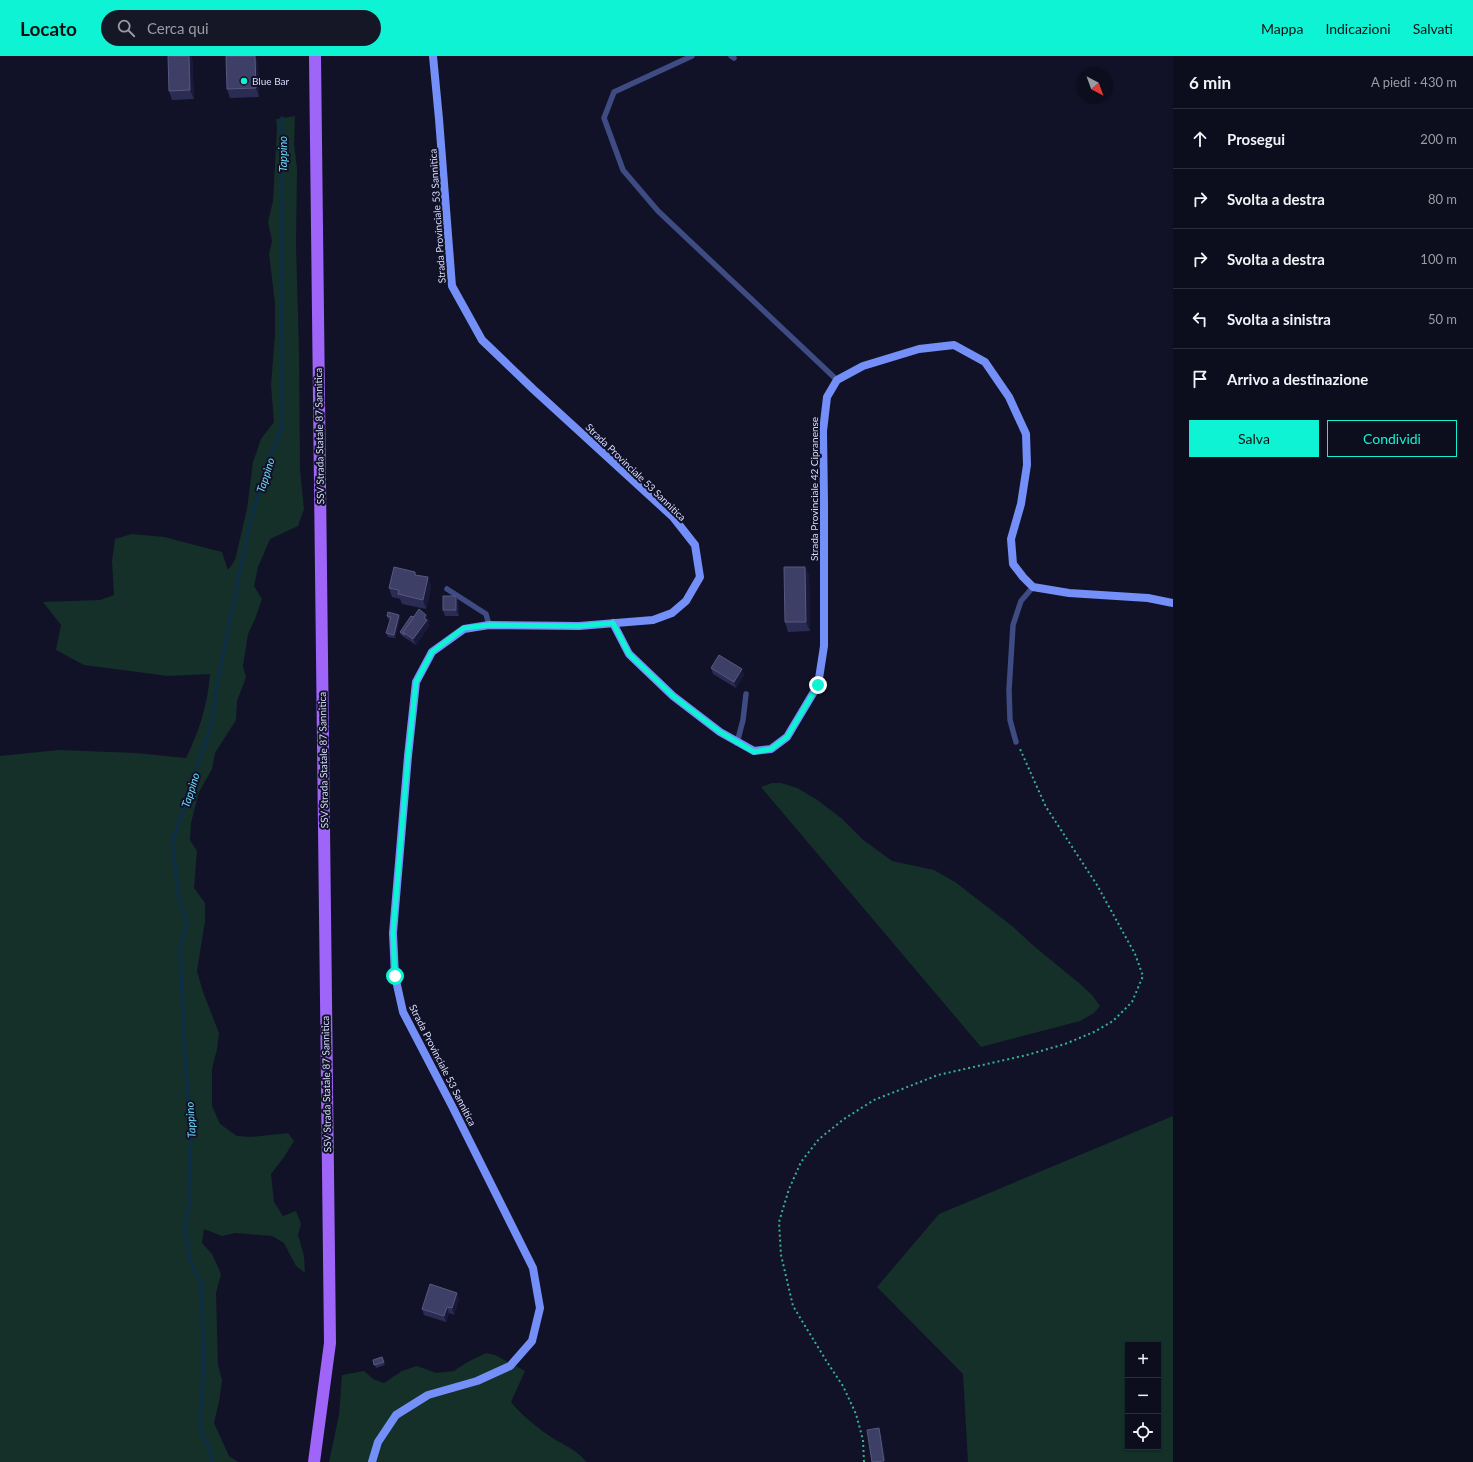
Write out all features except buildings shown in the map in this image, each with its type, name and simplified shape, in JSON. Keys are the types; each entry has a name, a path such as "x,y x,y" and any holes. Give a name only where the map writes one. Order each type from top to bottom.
{"main road":[{"name":"SSV Strada Statale 87 Sannitica","path":"314,1462 330,1343 315,56"}],"street":[{"name":"Strada Provinciale 53 Sannitica","path":"372,1462 378,1442 396,1415 428,1395 477,1381 510,1366 532,1341 540,1308 533,1268 403,1012 395,976 393,933 408,756 416,682 432,652 464,628 489,625 579,626 653,620 672,613 686,601 700,577 695,545 673,518 532,389 482,340 452,286 433,56"},
{"path":"837,380 863,366 919,349 954,345 984,362 1009,397 1026,434 1027,465 1021,504 1012,538 1013,564 1023,577 1033,587 1070,593 1148,598 1173,603"},
{"name":"Strada Provinciale 42 Cipranense","path":"613,623 629,654 673,696 720,732 754,752 771,749 787,737 818,685 824,646 823,431 827,397 837,380"}],"lane":[{"path":"692,56 614,92 604,118 623,170 658,211 837,380"},
{"path":"1016,742 1010,720 1009,690 1013,625 1021,601 1033,587"},
{"path":"447,589 486,614 489,625"},
{"path":"737,742 743,720 746,694"}],"path":[{"path":"864,1462 863,1440 856,1414 843,1386 826,1362 793,1306 781,1255 779,1222 789,1189 801,1162 819,1139 844,1119 874,1100 938,1075 1027,1055 1065,1044 1094,1032 1113,1021 1132,1002 1142,976 1135,954 1097,884 1046,807 1016,742"}],"green space":[{"path":"295,116 294,144 297,168 296,245 300,470 304,509 298,526 270,539 258,567 254,586 262,599 248,634 243,666 246,677 237,701 236,720 215,753 212,769 199,792 191,823 190,840 197,851 194,888 205,903 205,921 197,971 203,992 219,1033 212,1069 212,1106 220,1124 237,1136 251,1137 288,1133 294,1141 271,1174 274,1202 283,1216 296,1211 301,1224 298,1235 304,1256 305,1273 296,1266 284,1243 272,1236 235,1233 222,1236 204,1229 202,1243 212,1254 221,1274 216,1293 218,1365 222,1380 214,1423 229,1456 238,1462 0,1462 0,756 59,750 136,753 186,758 191,748 199,728 205,706 210,674 168,676 84,665 56,650 61,625 43,602 100,600 114,595 112,561 115,539 132,534 164,537 222,552 228,570 235,560 247,509 253,462 261,439 274,422 271,385 275,334 275,303 269,254 272,241 268,222 273,201 277,128 276,119"},
{"path":"772,783 781,783 797,788 816,799 841,818 862,839 892,861 934,870 955,882 1012,926 1079,983 1092,995 1100,1006 1094,1013 1080,1021 981,1047 761,787"},
{"path":"1173,1116 1173,1462 968,1462 963,1374 877,1287 939,1214"},
{"path":"486,1353 495,1355 525,1371 511,1402 535,1425 551,1437 575,1451 586,1462 329,1462 339,1415 342,1375 364,1371 373,1379 384,1383 402,1371 417,1366 436,1373 454,1371"}],"waterway":[{"name":"Tappino","path":"212,1462 209,1447 200,1430 204,1360 201,1283 190,1260 185,1228 189,1206 191,1138 180,948 187,923 179,898 172,844 211,726 220,669 250,522 268,462 282,428 282,118"}],"place":[{"name":"Blue Bar","path":"244,81"}],"route":[{"path":"395,976 393,933 408,756 416,682 432,652 464,628 489,625 579,626 613,623 629,654 673,696 720,732 754,752 771,749 787,737 818,685"}]}
